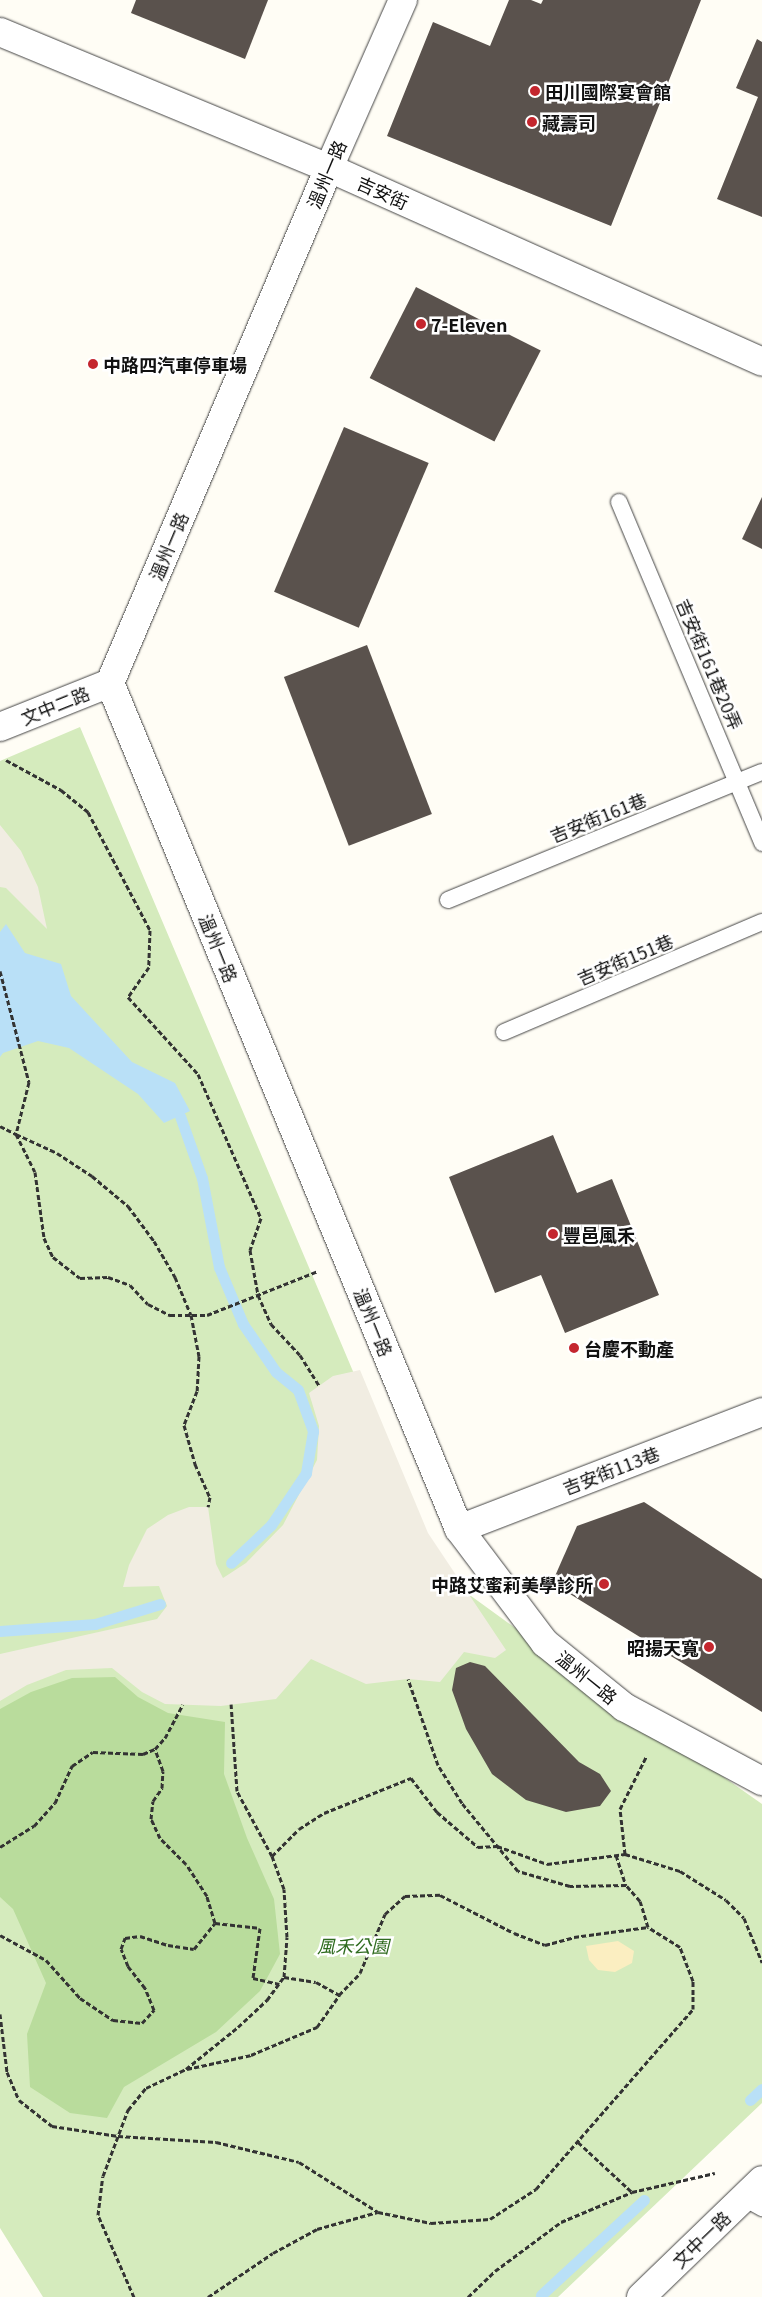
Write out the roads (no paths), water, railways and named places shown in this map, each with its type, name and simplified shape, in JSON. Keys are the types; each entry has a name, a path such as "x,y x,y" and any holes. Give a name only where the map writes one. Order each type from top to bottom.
{"street":[{"name":"溫州一路","path":"403,0 329,168 110,683 459,1529 545,1642 624,1707 762,1781"},
{"name":"吉安街","path":"0,32 329,168 762,362"},
{"name":"文中二路","path":"0,727 110,683"},
{"name":"吉安街113巷","path":"459,1529 762,1412"},
{"name":"文中一路","path":"641,2297 756,2195"}],"lane":[{"name":"吉安街161巷20弄","path":"619,502 762,843"},
{"name":"吉安街161巷","path":"448,900 762,772"},
{"name":"吉安街151巷","path":"504,1032 762,922"}],"water":[{"path":"6,924 25,953 61,964 71,996 132,1062 175,1083 190,1111 164,1123 138,1094 69,1048 38,1041 3,1053 0,1057 0,932"}],"waterway":[{"path":"180,1116 202,1178 219,1267 243,1324 276,1372 298,1390 313,1431 306,1473 271,1525 231,1563"},
{"path":"0,1631 95,1624 160,1604"},
{"path":"750,2100 762,2089"},
{"path":"541,2295 644,2200"}],"place":[{"name":"田川國際宴會館","path":"535,91"},
{"name":"藏壽司","path":"532,122"},
{"name":"7-Eleven","path":"421,324"},
{"name":"中路四汽車停車場","path":"93,364"},
{"name":"豐邑風禾","path":"553,1234"},
{"name":"台慶不動產","path":"574,1348"},
{"name":"中路艾蜜莉美學診所","path":"604,1584"},
{"name":"昭揚天寬","path":"709,1647"}],"park label":[{"name":"風禾公園","path":"353,1945"}]}
